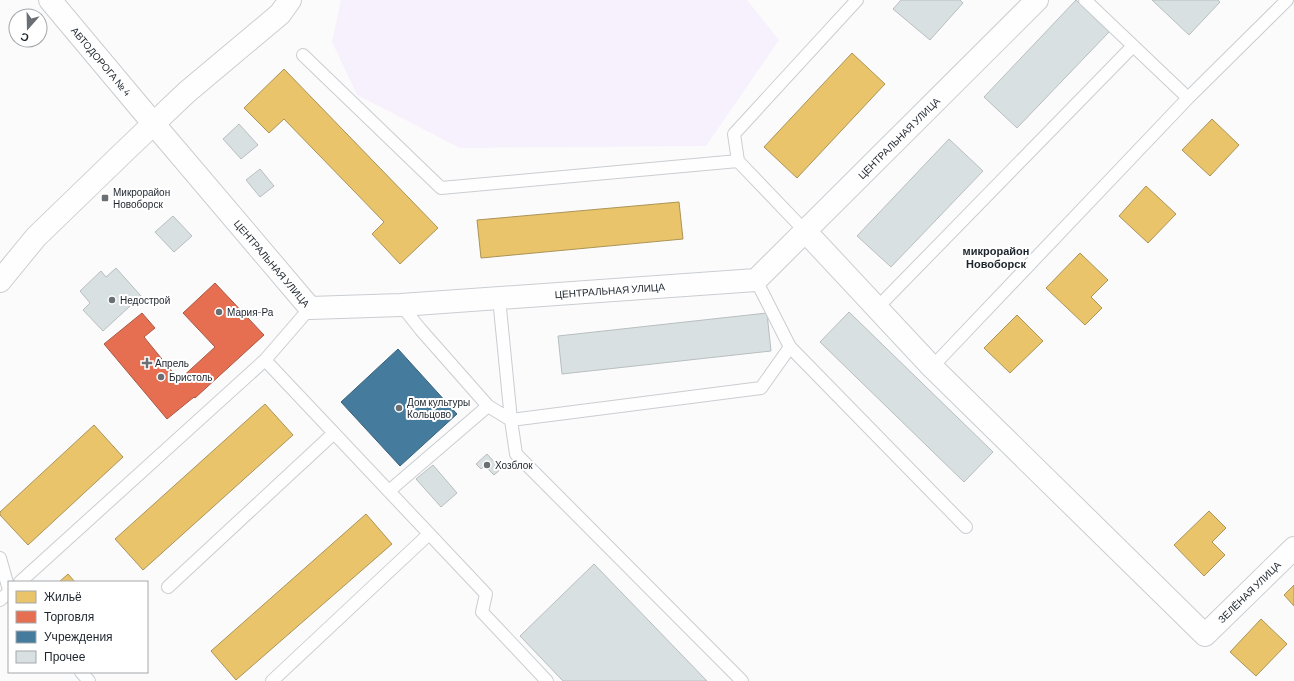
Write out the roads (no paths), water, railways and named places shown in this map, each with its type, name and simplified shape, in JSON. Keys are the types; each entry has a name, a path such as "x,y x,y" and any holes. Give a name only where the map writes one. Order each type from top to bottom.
{"street":[{"name":"АВТОДОРОГА № 4","path":"50,0 153,123"},
{"path":"0,281 36,237 153,123 187,92 280,14 290,0"},
{"name":"ЦЕНТРАЛЬНАЯ УЛИЦА","path":"153,123 310,308 401,305 756,280 806,232 1037,0"},
{"path":"806,232 932,367"},
{"name":"ЗЕЛЁНАЯ УЛИЦА","path":"932,367 1205,635 1294,548"}],"lane":[{"path":"806,232 738,161 734,134 857,0"},
{"path":"1085,0 1188,98"},
{"path":"932,367 1188,98 1287,0"},
{"path":"877,308 1133,46"},
{"path":"303,55 441,188 738,161"},
{"path":"756,280 790,347 966,527"},
{"path":"499,298 511,420 516,454 742,681"},
{"path":"401,305 488,406 511,420 761,388 790,347"},
{"path":"21,581 265,360 310,308"},
{"path":"265,360 486,594 482,612 547,681"},
{"path":"389,491 488,406"},
{"path":"168,587 334,433"},
{"path":"272,681 429,534"},
{"path":"0,558 8,587"},
{"path":"0,600 8,592"},
{"path":"82,673 90,681"}],"place":[{"name":"Микрорайон Новоборск","path":"105,198"},
{"name":"Недострой","path":"112,300"},
{"name":"Мария-Ра","path":"219,312"},
{"name":"Апрель","path":"147,363"},
{"name":"Бристоль","path":"161,377"},
{"name":"Дом культуры Кольцово","path":"399,408"},
{"name":"Хозблок","path":"487,465"}],"district":[{"name":"микрорайон Новоборск","path":"996,256"}]}
